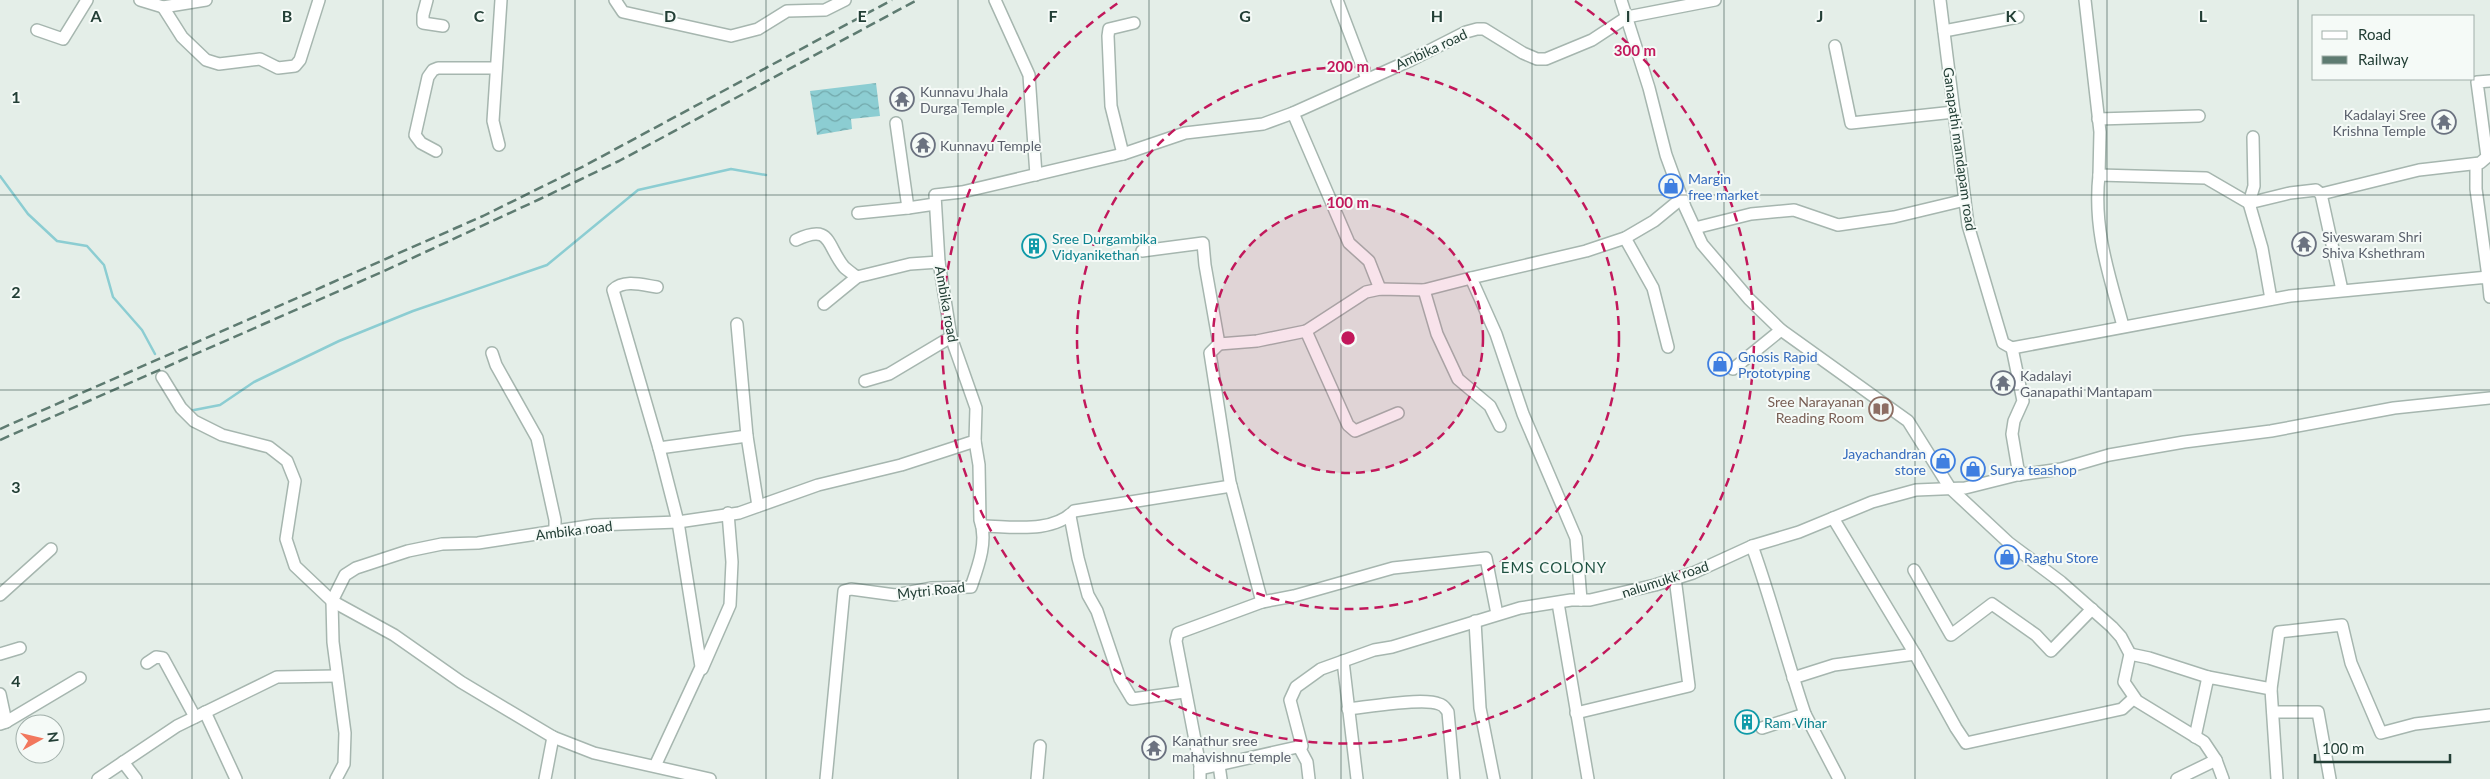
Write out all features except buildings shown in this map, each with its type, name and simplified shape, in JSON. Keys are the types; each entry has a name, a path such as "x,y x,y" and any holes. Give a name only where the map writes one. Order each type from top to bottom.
{"street":[{"path":"37,30 63,39 87,0"},
{"path":"140,0 164,7 206,0"},
{"path":"164,7 182,37 206,60 219,64 260,59 270,65 286,68 295,66 300,60 319,0"},
{"path":"427,0 422,15 423,23 443,26"},
{"path":"499,145 493,121 495,68 501,0"},
{"path":"615,0 623,12 732,36 758,30 788,11 825,10 845,0"},
{"path":"995,0 1029,75 1036,175"},
{"path":"1337,0 1367,79"},
{"path":"1621,0 1649,88 1666,155 1702,244 1749,299 1780,330 1908,421 1950,488 2009,543 2061,582 2121,637 2130,654 2124,682 2134,698 2204,742 2216,760 2223,779"},
{"path":"1627,17 1715,0"},
{"name":"Ganapathi mandapam road","path":"1940,0 1968,225 1988,299 2003,343 2012,348"},
{"path":"2085,0 2098,119 2098,231 2124,326"},
{"path":"1944,31 2018,16"},
{"name":"Ambika road","path":"336,779 344,764 345,733 333,642 332,601 345,575 356,568 408,551 442,544 478,543 595,525 678,522 728,513 739,513 818,485 901,465 975,441 976,408 951,338 940,262 935,195 1036,175 1123,154 1185,133 1263,124 1293,113 1477,28 1484,30 1523,53 1537,59 1546,60 1592,40 1627,17"},
{"path":"1123,154 1111,106 1108,36 1109,29 1134,23"},
{"path":"1835,46 1851,123 1954,112"},
{"path":"436,151 421,142 416,136 428,77 433,70 438,68 495,68"},
{"path":"2321,194 2419,170 2476,164 2487,157 2477,82 2490,81"},
{"path":"1293,113 1349,243 1369,261 1380,289"},
{"path":"2098,119 2199,116"},
{"path":"896,123 908,208"},
{"path":"2253,137 2254,186 2249,203 2262,248 2271,299"},
{"path":"2476,164 2476,189 2490,297"},
{"path":"2099,175 2206,178 2249,203 2290,193 2316,190 2321,194 2342,290"},
{"path":"1262,602 1231,486 1210,353 1219,344 1258,341 1306,331 1366,292 1380,289 1424,290 1586,251 1625,238 1654,221 1682,198"},
{"path":"1695,228 1751,214 1794,210 1838,225 1894,217 1965,200"},
{"path":"858,213 935,204"},
{"path":"796,240 819,233 827,238 844,266 856,277"},
{"path":"1625,238 1653,288 1668,347"},
{"path":"1142,251 1203,243 1219,344"},
{"path":"824,304 856,277 910,264 940,262"},
{"path":"2020,475 2012,434 2014,421 2023,401 2012,348 2271,299 2342,290 2488,277"},
{"path":"1471,278 1496,334 1523,414 1576,538 1581,600"},
{"path":"656,766 701,667 678,522 659,448 613,290 617,285 629,283 657,288"},
{"path":"1424,290 1437,334 1458,379 1490,406 1500,426"},
{"path":"737,324 747,436 758,506"},
{"path":"1733,369 1780,330"},
{"path":"1306,331 1348,425 1355,431 1398,413"},
{"path":"865,381 890,374 951,338"},
{"path":"492,353 496,365 537,438 555,520 555,532"},
{"path":"162,377 181,408 194,421 222,435 269,447 287,461 295,481 286,540 288,549 295,566 332,601 394,635 461,682 553,737 594,753 710,779"},
{"name":"nalumukk road","path":"1309,779 1307,762 1299,747 1302,746 1290,700 1296,688 1321,669 1374,650 1392,647 1497,614 1558,603 1614,596 1693,573 1752,546 1800,532 1872,502 1916,490 1965,488 2020,475 2062,469 2109,456 2184,442 2271,431 2394,408 2490,398"},
{"path":"659,448 747,436"},
{"name":"Mytri Road","path":"826,779 844,591 851,589 895,595 931,588 971,587 980,561 982,526 980,520 979,465 975,441"},
{"path":"982,526 1037,527 1065,520 1074,511 1231,486"},
{"path":"656,766 730,605 732,562 728,513"},
{"path":"1070,516 1078,558 1088,595 1098,612 1120,679 1132,699 1184,692"},
{"path":"1833,518 1966,743 2122,709 2134,698"},
{"path":"1752,546 1769,594 1805,714 1840,779"},
{"path":"0,595 51,549"},
{"path":"1299,747 1219,765 1200,774 1176,641 1178,633 1262,602 1294,596 1393,568 1486,558 1497,614"},
{"path":"1914,570 1951,635 1992,604 2036,635 2051,651 2092,609"},
{"path":"1576,713 1689,686 1675,578"},
{"path":"1558,603 1588,779"},
{"path":"1475,621 1480,708 1494,779"},
{"path":"2277,779 2271,689 2280,632 2342,625 2351,664 2381,733 2415,724 2490,715"},
{"path":"0,654 20,648"},
{"path":"1793,678 1834,665 1915,654"},
{"path":"2130,654 2149,658 2208,677 2271,689"},
{"path":"147,663 156,657 163,658 200,714 236,779"},
{"path":"1343,661 1357,779"},
{"path":"98,779 200,714 277,677 337,676"},
{"path":"2195,737 2208,677"},
{"path":"0,694 3,723 80,678"},
{"path":"1348,709 1423,702 1438,703 1444,706 1448,712 1454,779"},
{"path":"2273,712 2318,712 2330,779"},
{"path":"1762,728 1805,714"},
{"path":"545,779 553,737"},
{"path":"1037,779 1040,746"},
{"path":"2177,779 2216,760"},
{"path":"123,762 136,779"},
{"path":"1219,765 1222,779"}],"water":[{"path":"876,83 880,116 851,119 852,129 817,135 810,91"}],"waterway":[{"path":"189,411 220,405 254,382 339,341 413,311 547,265 638,190 731,169 766,175"},
{"path":"0,176 28,214 57,241 87,246 104,265 113,297 142,330 155,354"}],"railway":[{"path":"0,429 483,216 584,166 892,0"},
{"path":"0,440 382,272 540,199 619,161 917,0"}],"place":[{"name":"Kunnavu Jhala Durga Temple","path":"902,99"},
{"name":"Kadalayi Sree Krishna Temple","path":"2444,122"},
{"name":"Kunnavu Temple","path":"923,145"},
{"name":"Margin free market","path":"1671,186"},
{"name":"Siveswaram Shri Shiva Kshethram","path":"2304,244"},
{"name":"Sree Durgambika Vidyanikethan","path":"1034,246"},
{"name":"Gnosis Rapid Prototyping","path":"1720,364"},
{"name":"Kadalayi Ganapathi Mantapam","path":"2003,383"},
{"name":"Sree Narayanan Reading Room","path":"1881,409"},
{"name":"Jayachandran store","path":"1943,461"},
{"name":"Surya teashop","path":"1973,469"},
{"name":"Raghu Store","path":"2007,557"},
{"name":"Ram Vihar","path":"1747,722"},
{"name":"Kanathur sree mahavishnu temple","path":"1154,748"}],"district":[{"name":"EMS COLONY","path":"1554,567"}]}
